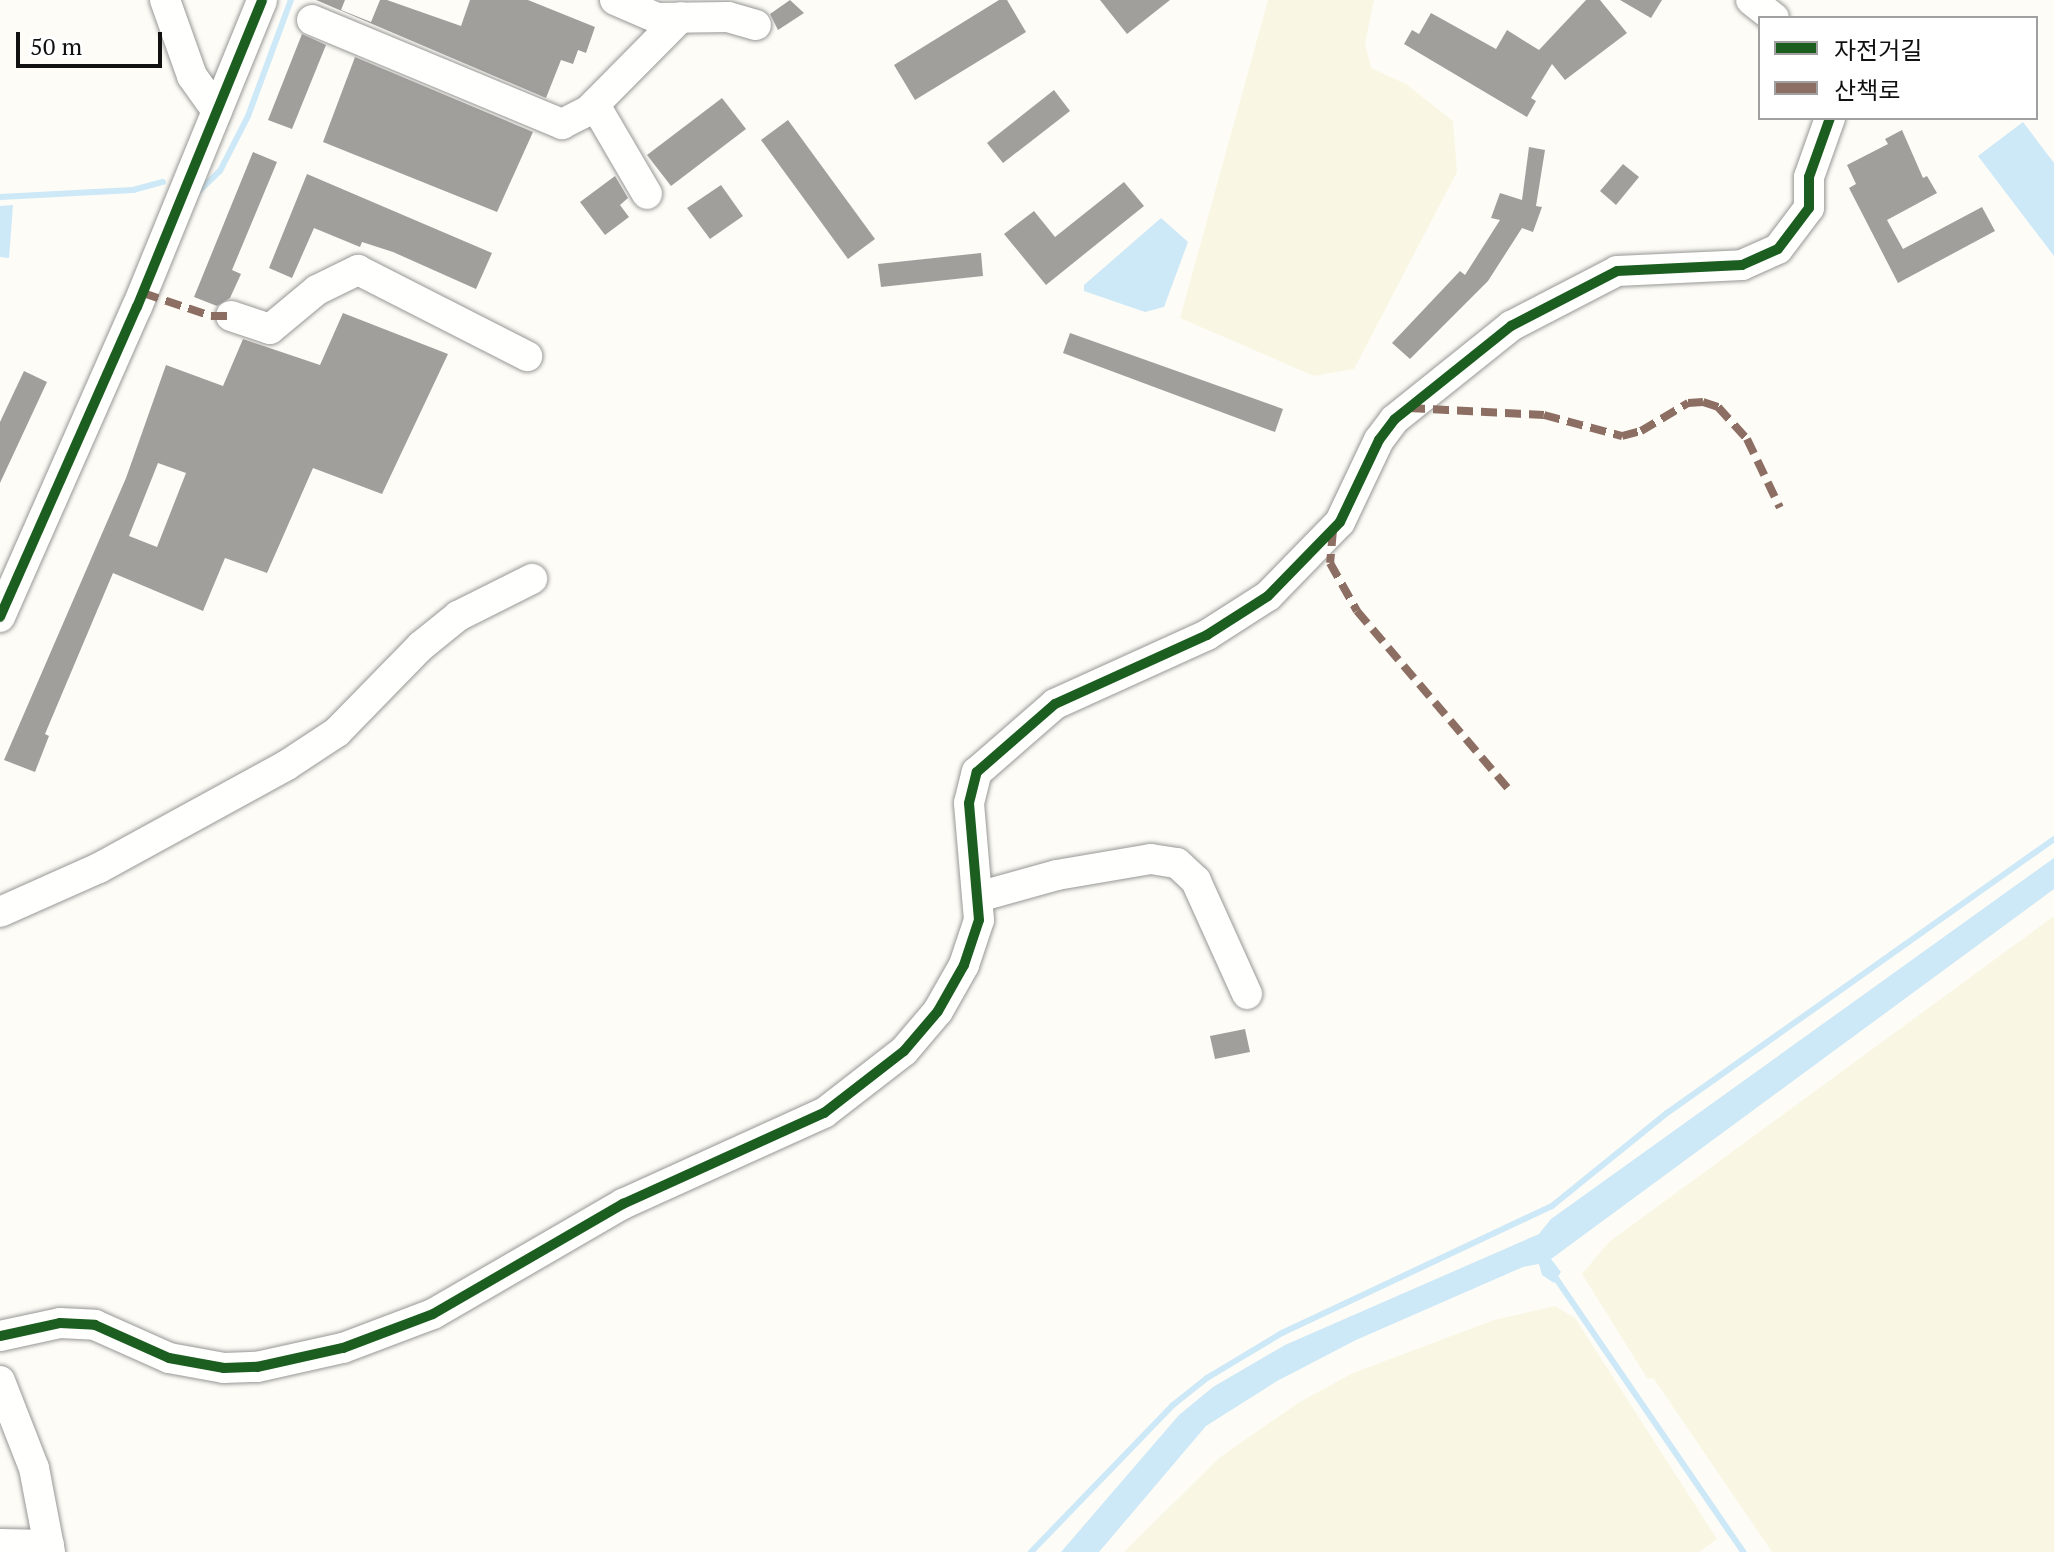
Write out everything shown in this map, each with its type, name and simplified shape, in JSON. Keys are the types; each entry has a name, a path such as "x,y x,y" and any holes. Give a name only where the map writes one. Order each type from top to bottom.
{"street":[{"path":"165,0 192,76 217,111"},
{"path":"0,617 137,307 262,0"},
{"path":"615,0 657,18 728,17 756,25"},
{"path":"1751,0 1771,16"},
{"path":"312,20 562,124 595,105 681,17"},
{"path":"595,105 647,194"},
{"path":"0,1336 60,1323 95,1325 169,1358 224,1368 308,1357 384,1336 433,1314 623,1204 824,1113 876,1075 938,1011 964,965 979,920 969,803 977,772 1019,731 1055,704 1207,635 1268,596 1340,522 1379,440 1395,419 1511,326 1617,271 1742,265 1778,249 1809,208 1809,177 1829,120"},
{"path":"231,316 270,329 317,290 358,270 527,356"},
{"path":"0,912 99,868 287,765 337,732 421,646 458,616 532,579"},
{"path":"978,897 1072,872 1151,859 1177,863 1196,881 1247,994"},
{"path":"0,1381 34,1468 50,1549 0,1544"}],"shaded area":[{"path":"1268,0 1374,0 1365,43 1371,68 1406,84 1453,121 1457,172 1354,369 1314,376 1180,318"},
{"path":"2054,916 2054,1552 1772,1552 1654,1379 1647,1378 1582,1274 1609,1242"},
{"path":"1555,1306 1575,1318 1717,1539 1699,1552 1124,1552 1219,1458 1298,1403 1353,1373 1494,1320"}],"water":[{"path":"2023,122 2054,163 2054,256 1978,156"},
{"path":"13,205 9,258 0,257 0,206"},
{"path":"1161,218 1188,242 1164,307 1145,312 1084,291 1084,285"},
{"path":"2054,858 2054,889 1551,1259 1561,1272 1554,1283 1542,1275 1539,1264 1523,1267 1356,1340 1277,1381 1206,1426 1099,1552 1061,1552 1179,1415 1213,1387 1285,1345 1539,1234 1551,1219"}],"building":[{"path":"316,0 345,0 341,10 371,22 380,0 387,0 461,26 470,0 528,0 595,27 586,53 578,50 573,64 561,60 546,98"},
{"path":"790,0 804,13 778,30 770,14"},
{"path":"999,0 1007,0 1026,32 915,100 894,65"},
{"path":"1100,0 1170,0 1127,34"},
{"path":"1586,0 1600,0 1627,33 1565,80 1552,64 1531,98 1536,101 1527,117 1404,44 1412,30 1419,34 1431,13 1496,49 1507,30 1539,50"},
{"path":"1620,0 1662,0 1651,18"},
{"path":"302,34 326,45 292,129 268,120"},
{"path":"355,57 533,132 497,212 323,142"},
{"path":"1054,90 1070,111 1003,163 987,143"},
{"path":"722,98 746,129 671,186 647,155"},
{"path":"788,120 875,239 848,259 761,140"},
{"path":"1902,130 1923,178 1927,176 1937,193 1887,220 1903,249 1982,207 1995,231 1898,283 1849,188 1856,184 1847,165 1888,144 1885,139"},
{"path":"1529,147 1545,150 1536,206 1542,207 1533,232 1522,228 1488,281 1410,359 1392,343 1460,271 1465,275 1500,220 1491,218 1500,193 1522,200"},
{"path":"253,152 277,162 232,270 241,274 230,298 217,306 194,297"},
{"path":"1623,164 1639,177 1616,205 1600,191"},
{"path":"307,174 492,253 476,289 393,252 362,242 360,247 314,228 292,278 269,268"},
{"path":"615,176 628,198 620,205 629,217 605,235 580,202"},
{"path":"1124,182 1144,206 1046,285 1004,234 1034,211 1055,237"},
{"path":"721,185 743,216 710,239 687,208"},
{"path":"981,253 983,276 881,287 878,264"},
{"path":"343,313 448,354 382,494 313,468 267,573 225,558 203,611 113,573 45,734 49,736 35,772 4,760 126,478 166,365 223,386 243,339 320,365","holes":["158,463 186,473 157,547 129,536"]},
{"path":"1070,333 1283,409 1275,432 1063,353"},
{"path":"24,371 47,382 0,483 0,422"},
{"path":"1245,1029 1250,1052 1215,1059 1210,1036"}],"waterway":[{"path":"199,191 220,171 248,116 291,0"},
{"path":"0,197 133,190 163,182"},
{"path":"1031,1552 1173,1405 1207,1378 1282,1333 1552,1206 1667,1113 2054,839"},
{"path":"1553,1274 1743,1552"}],"marked path":[{"path":"143,293 211,316 231,316"},
{"path":"1409,408 1544,415 1622,436 1641,431 1688,403 1703,402 1718,407 1747,439 1780,508"},
{"path":"1333,530 1330,563 1357,611 1512,793"}],"cycle path":[{"path":"0,617 137,307 262,0"},
{"path":"0,1336 60,1323 95,1325 169,1358 224,1368 257,1367 343,1348 433,1314 623,1204 824,1113 904,1051 938,1011 964,965 979,920 969,803 977,772 1055,704 1207,635 1268,596 1340,522 1379,440 1395,419 1511,326 1617,271 1742,265 1778,249 1809,208 1809,177 1829,120"}]}
